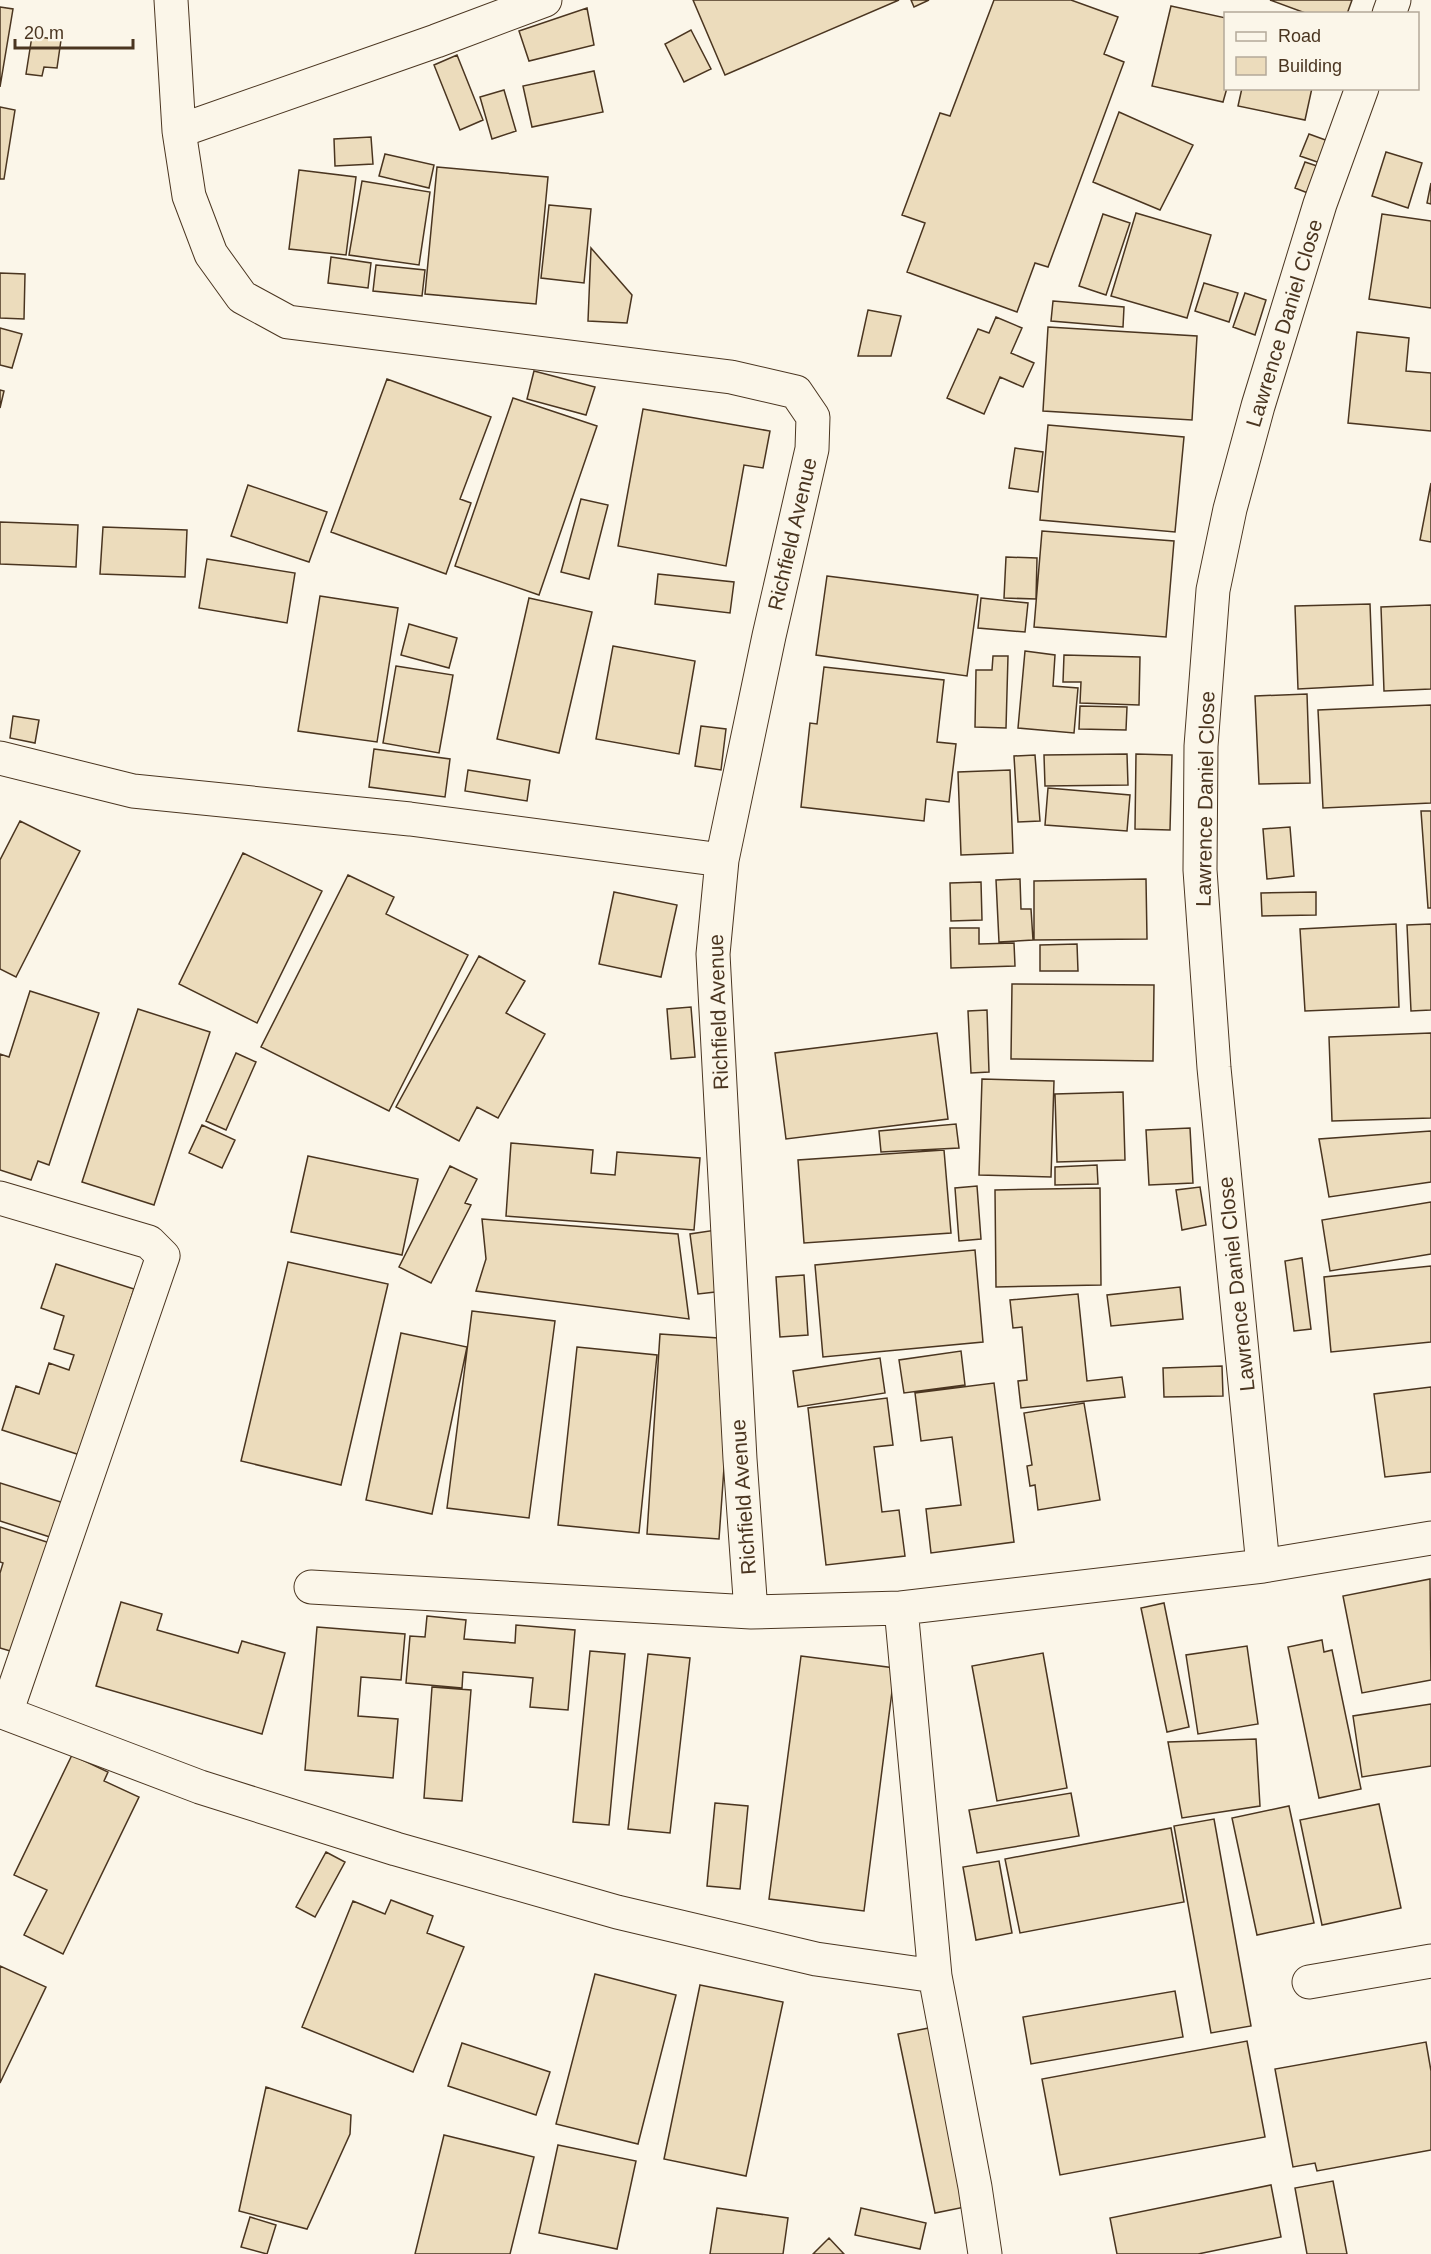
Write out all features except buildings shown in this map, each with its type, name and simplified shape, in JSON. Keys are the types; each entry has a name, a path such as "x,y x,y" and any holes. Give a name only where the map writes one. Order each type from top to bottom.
{"street":[{"path":"171,0 179,131 436,41 545,0"},
{"name":"Lawrence Daniel Close","path":"1263,1566 1212,1044 1200,870 1201,746 1214,590 1230,509 1258,406 1320,204 1361,90"},
{"name":"Richfield Avenue","path":"179,131 189,196 211,254 242,297 288,322 731,377 796,392 813,417 812,449 769,636 722,860 713,954 740,1459 751,1612"},
{"path":"0,758 133,791 410,819 722,860"},
{"path":"0,1198 149,1242 163,1256 3,1712 200,1787 396,1849 617,1912 816,1959 935,1976"},
{"path":"311,1587 751,1612 901,1608 1263,1566 1431,1538"},
{"path":"901,1608 935,1976 975,2187 985,2254"},
{"path":"1309,1982 1431,1961"}]}
